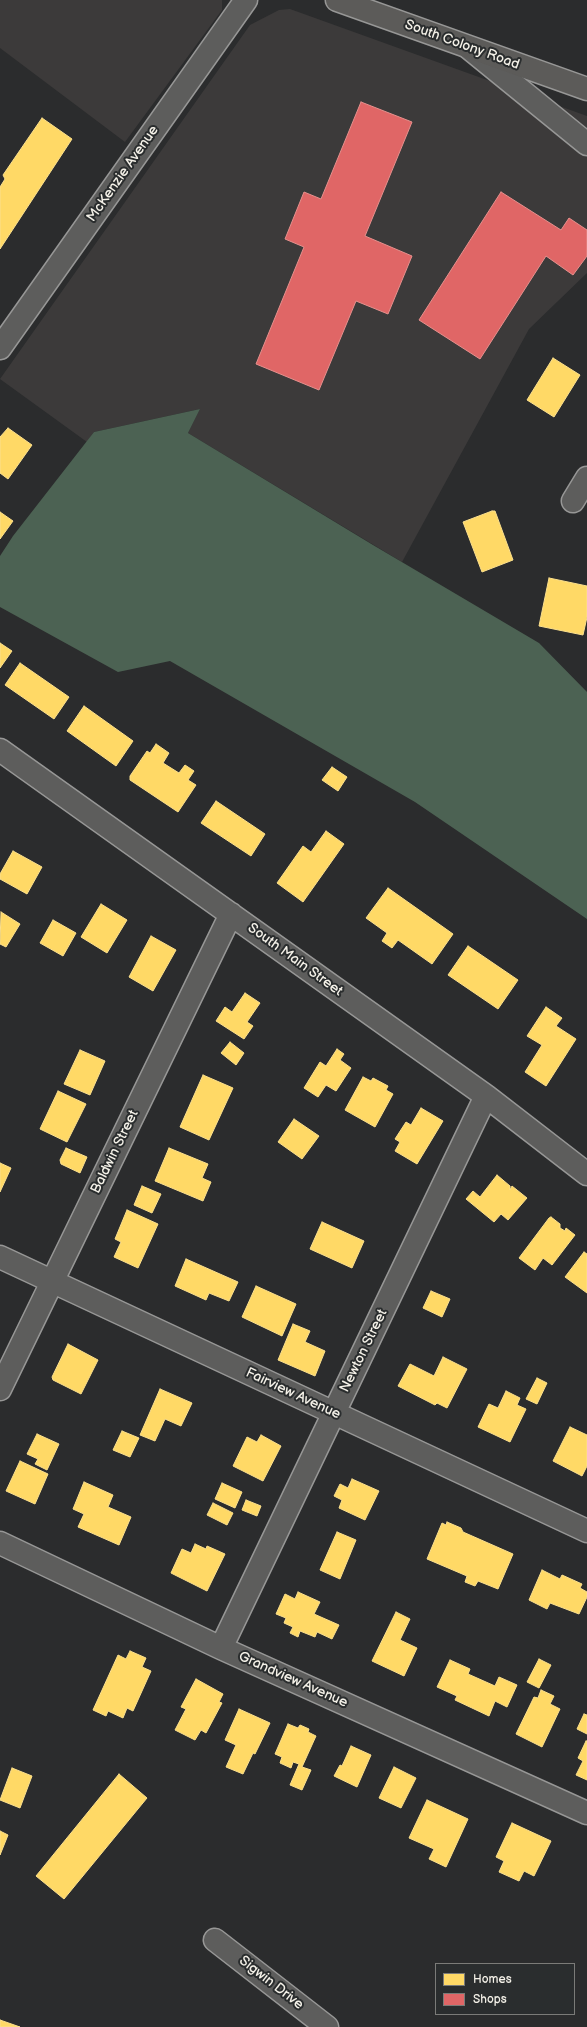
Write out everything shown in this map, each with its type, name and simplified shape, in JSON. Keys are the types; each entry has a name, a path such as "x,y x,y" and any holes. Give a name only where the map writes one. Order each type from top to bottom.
{"main road":[{"name":"South Colony Road","path":"336,0 587,89"}],"street":[{"name":"McKenzie Avenue","path":"0,348 246,0"},
{"path":"469,48 587,144"},
{"path":"573,501 587,478"},
{"name":"South Main Street","path":"0,750 486,1096 587,1174"},
{"name":"Baldwin Street","path":"0,1389 231,914"},
{"name":"Newton Street","path":"221,1648 486,1096"},
{"name":"Fairview Avenue","path":"0,1257 587,1531"},
{"name":"Grandview Avenue","path":"0,1544 221,1648 587,1813"},
{"name":"Sigwin Drive","path":"215,1940 327,2027"}],"shaded area":[{"path":"0,0 222,0 222,10 125,142 0,48"},
{"path":"290,9 587,116 587,273 529,329 402,562 188,433 200,409 94,432 87,442 0,379 250,25 279,10"}],"green space":[{"path":"200,409 188,433 539,643 587,692 587,919 415,802 170,661 118,672 0,607 0,556 13,536 94,432"}],"building: Homes":[{"path":"42,118 72,139 0,249 0,187 5,179 3,175"},
{"path":"553,358 580,375 554,417 527,400"},
{"path":"8,428 32,445 8,479 0,473 0,437"},
{"path":"495,511 513,560 482,572 463,522"},
{"path":"0,512 13,521 0,539"},
{"path":"549,578 587,586 587,617 583,635 539,626"},
{"path":"0,643 12,651 0,668"},
{"path":"20,663 69,697 54,719 5,685"},
{"path":"84,706 133,741 116,766 67,731"},
{"path":"156,744 169,753 163,763 179,773 185,765 194,771 188,780 196,785 178,812 130,780 130,776 147,751 150,753"},
{"path":"332,767 347,777 338,791 322,780"},
{"path":"216,801 265,834 251,856 201,823"},
{"path":"326,831 344,844 303,902 277,883 303,846 311,852"},
{"path":"13,851 42,867 27,894 0,879 0,874"},
{"path":"388,888 453,934 432,964 398,940 392,948 382,941 387,933 366,918"},
{"path":"101,904 127,920 107,953 81,937"},
{"path":"1,912 20,924 6,947 0,944"},
{"path":"53,920 76,933 63,956 40,943"},
{"path":"151,936 176,950 153,991 129,977"},
{"path":"468,946 518,980 498,1009 448,975"},
{"path":"245,993 260,1003 247,1022 253,1026 244,1039 216,1021 225,1007 232,1012"},
{"path":"546,1007 562,1018 556,1026 576,1039 546,1086 525,1072 542,1045 527,1036"},
{"path":"230,1042 244,1053 236,1065 221,1053"},
{"path":"337,1049 344,1054 340,1060 351,1068 336,1091 326,1085 318,1097 304,1088 320,1062 326,1066"},
{"path":"80,1050 105,1061 90,1095 64,1084"},
{"path":"203,1075 233,1088 209,1140 180,1127"},
{"path":"363,1077 371,1081 373,1078 388,1086 386,1090 393,1094 375,1127 345,1110"},
{"path":"58,1091 86,1104 67,1142 40,1129"},
{"path":"421,1108 443,1121 417,1164 395,1151 400,1142 395,1139 406,1122 411,1125"},
{"path":"294,1119 319,1136 302,1159 278,1142"},
{"path":"66,1148 87,1157 80,1173 61,1164 60,1160"},
{"path":"169,1148 208,1164 202,1178 211,1182 203,1201 155,1181"},
{"path":"0,1163 11,1168 0,1192"},
{"path":"497,1175 510,1186 510,1190 512,1186 527,1198 508,1220 501,1214 494,1222 466,1199 473,1191 480,1197"},
{"path":"142,1186 161,1194 152,1213 134,1205"},
{"path":"127,1210 158,1224 138,1268 114,1257 121,1242 115,1239"},
{"path":"551,1217 560,1224 560,1228 565,1231 566,1228 575,1235 552,1265 543,1258 535,1270 519,1258"},
{"path":"322,1222 364,1241 352,1268 310,1249"},
{"path":"584,1252 587,1254 587,1293 565,1277"},
{"path":"186,1259 238,1282 229,1301 209,1293 206,1300 175,1286"},
{"path":"256,1286 296,1304 282,1336 242,1317"},
{"path":"431,1291 450,1299 442,1317 423,1308"},
{"path":"293,1324 310,1331 305,1342 325,1351 315,1376 278,1360"},
{"path":"68,1344 98,1360 81,1394 53,1380 52,1377"},
{"path":"443,1357 467,1369 447,1408 437,1403 435,1405 398,1386 410,1364 434,1376"},
{"path":"537,1378 547,1383 537,1404 526,1399"},
{"path":"160,1389 192,1403 181,1426 165,1419 155,1441 140,1435"},
{"path":"506,1391 520,1398 517,1405 526,1409 510,1442 478,1427 489,1404 498,1408"},
{"path":"570,1427 587,1435 587,1466 582,1476 553,1461"},
{"path":"122,1431 139,1438 130,1457 113,1450"},
{"path":"37,1434 59,1444 47,1470 35,1464 38,1459 27,1454"},
{"path":"261,1435 281,1446 263,1481 233,1466 247,1437 257,1442"},
{"path":"20,1461 48,1474 35,1504 6,1491"},
{"path":"352,1479 379,1491 365,1520 339,1508 342,1500 334,1496 340,1484 348,1488"},
{"path":"84,1482 113,1495 108,1507 131,1517 119,1545 78,1527 84,1514 73,1509"},
{"path":"222,1483 242,1492 235,1508 215,1499"},
{"path":"246,1500 261,1506 257,1516 242,1510"},
{"path":"213,1503 233,1513 227,1525 207,1515"},
{"path":"447,1522 461,1528 463,1532 513,1554 498,1589 478,1581 475,1586 465,1582 467,1576 427,1559 442,1523 446,1525"},
{"path":"337,1532 356,1540 340,1579 320,1570"},
{"path":"195,1544 206,1549 207,1546 225,1554 207,1591 171,1573 182,1549 191,1553"},
{"path":"542,1570 560,1579 562,1575 582,1584 580,1588 587,1592 587,1597 579,1614 550,1603 547,1609 529,1600"},
{"path":"298,1592 320,1602 314,1614 339,1625 332,1639 317,1632 315,1637 300,1631 298,1637 290,1633 293,1627 284,1623 286,1618 276,1614 285,1594 295,1599"},
{"path":"396,1612 410,1619 400,1640 417,1648 404,1676 372,1661"},
{"path":"130,1651 146,1658 142,1667 151,1671 133,1711 127,1708 123,1718 108,1711 106,1716 93,1710 118,1655 126,1659"},
{"path":"539,1659 551,1665 539,1688 527,1682"},
{"path":"450,1660 470,1669 468,1674 495,1686 499,1677 517,1685 507,1707 495,1701 489,1716 455,1700 457,1696 437,1687"},
{"path":"196,1679 223,1694 219,1702 222,1703 206,1733 201,1730 195,1740 175,1730 186,1709 181,1707"},
{"path":"541,1690 554,1696 550,1704 560,1709 542,1747 516,1734 534,1697 538,1698"},
{"path":"239,1709 270,1723 255,1754 253,1753 243,1774 226,1767 236,1745 225,1740"},
{"path":"584,1714 587,1715 587,1734 577,1729"},
{"path":"288,1724 298,1728 300,1725 309,1729 308,1732 316,1736 302,1767 311,1770 302,1790 290,1785 299,1764 293,1762 291,1768 280,1763 282,1757 275,1754"},
{"path":"586,1741 587,1780 576,1775 583,1761 578,1758"},
{"path":"351,1746 371,1755 357,1787 334,1776 340,1765 342,1766"},
{"path":"394,1767 416,1778 401,1808 379,1798"},
{"path":"12,1768 32,1776 20,1808 0,1800"},
{"path":"119,1774 147,1798 64,1899 36,1876"},
{"path":"427,1800 468,1819 446,1867 429,1859 434,1849 409,1838"},
{"path":"512,1823 551,1841 534,1876 524,1871 519,1881 499,1872 504,1861 496,1857"},
{"path":"0,1831 8,1835 0,1855"},
{"path":"0,2020 20,2027 0,2027"}],"building: Shops":[{"path":"361,102 412,122 365,236 412,256 388,314 356,301 319,390 256,364 304,247 285,239 304,192 321,199"},
{"path":"501,192 561,230 569,218 587,230 587,256 573,275 546,256 480,359 419,320"}]}
